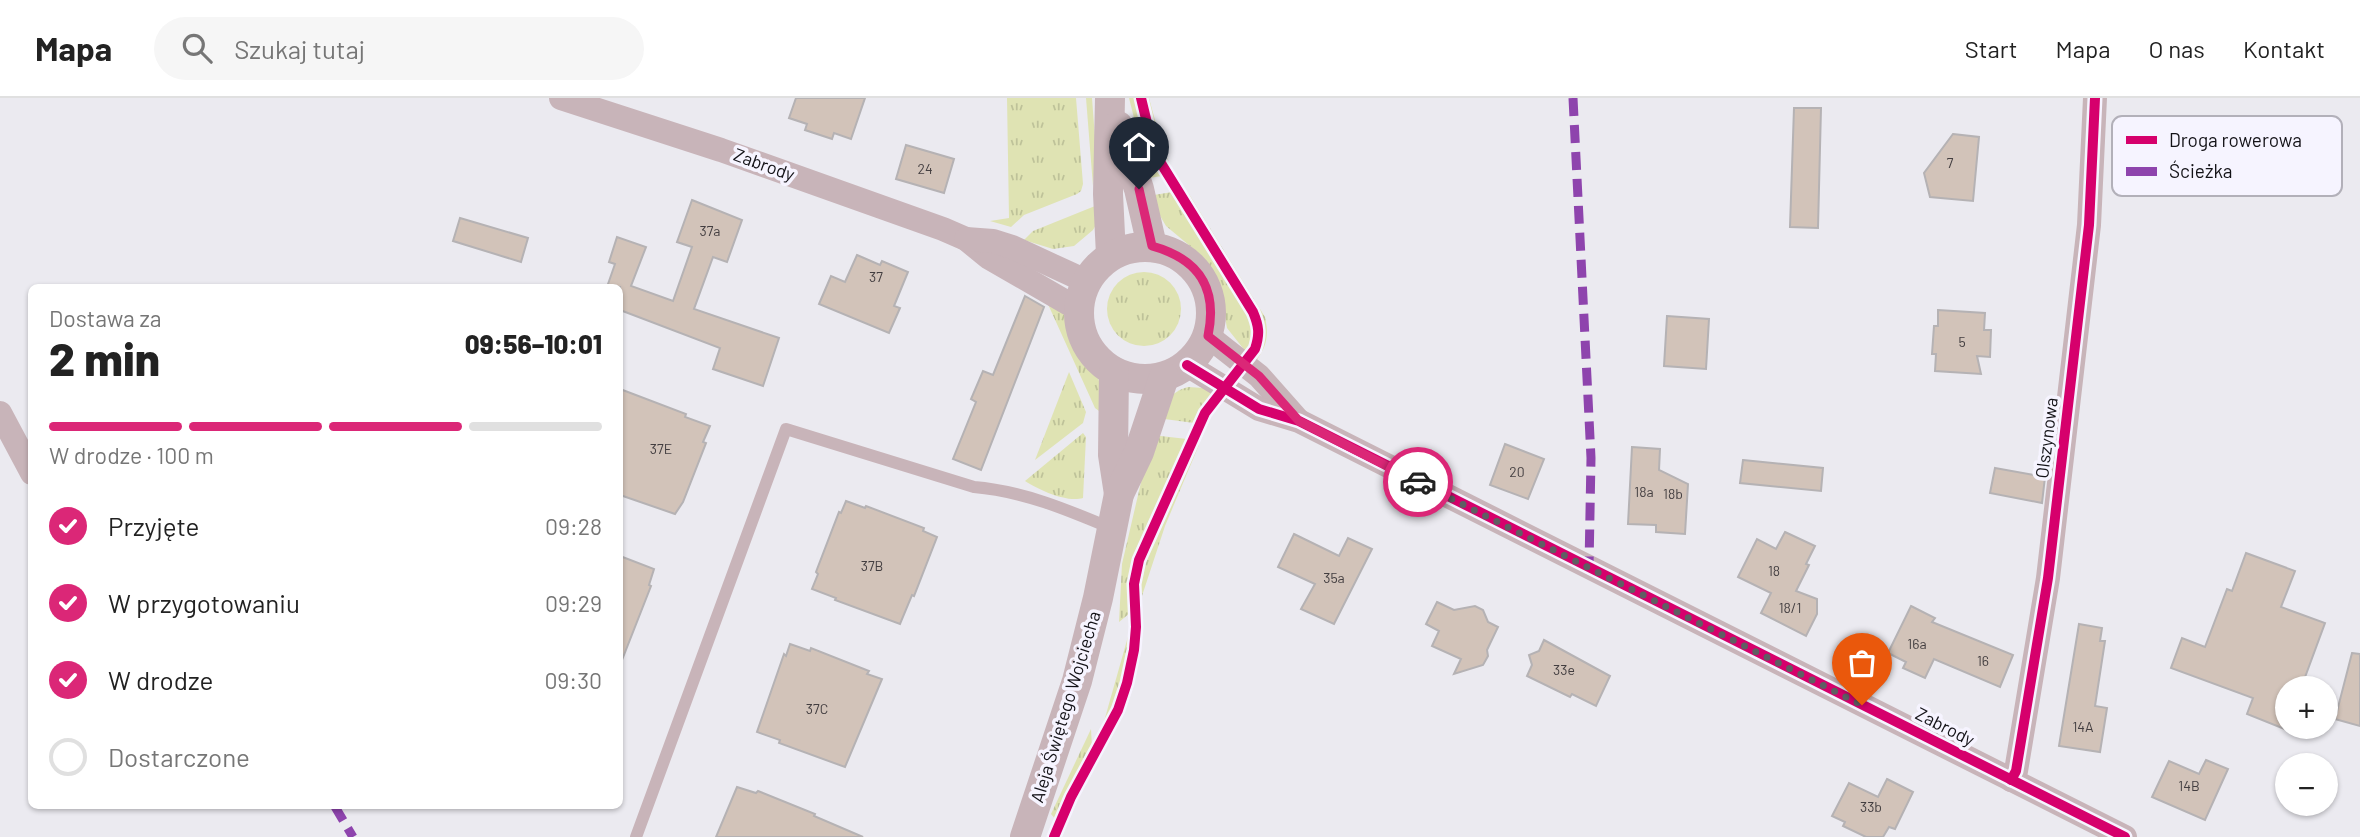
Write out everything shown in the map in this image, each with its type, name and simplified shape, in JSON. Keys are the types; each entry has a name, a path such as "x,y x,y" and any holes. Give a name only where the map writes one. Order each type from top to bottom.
{"street":[{"name":"Zabrody","path":"561,98 734,155 966,239 993,241 1077,277 1088,278"},
{"name":"Olszynowa","path":"2011,780 2016,771 2048,578 2090,225 2095,98"},
{"path":"1111,102 1139,189 1152,246"},
{"path":"1111,102 1108,194 1111,255"},
{"name":"Zabrody","path":"966,239 988,257 1078,309"},
{"path":"1152,246 1189,262 1210,296 1212,316 1208,336 1196,357 1175,371 1147,380 1114,372 1098,361 1087,346 1080,328 1078,309 1081,293 1098,265 1111,255 1137,247 1152,246"},
{"name":"Zabrody","path":"1208,336 1259,376 1299,421"},
{"name":"Zabrody","path":"1175,371 1259,409 1299,421 2125,837"},
{"name":"Aleja Świętego Wojciecha","path":"1026,837 1077,681 1119,494 1175,371"},
{"name":"Aleja Świętego Wojciecha","path":"1114,372 1113,455 1119,494"},
{"path":"0,413 28,466"}],"lane":[{"path":"636,837 786,429 974,487 1003,489 1021,494 1113,529"}],"green space":[{"path":"1007,98 1076,98 1083,184 1077,194 1024,215 1011,227 990,221 1009,218"},
{"path":"1086,98 1092,98 1096,151 1093,186"},
{"path":"1129,98 1135,98 1148,150 1162,176 1149,178"},
{"path":"1145,98 1149,98 1172,174 1159,151"},
{"path":"1182,191 1189,194 1265,317 1266,340 1256,361 1253,358 1263,338 1260,315"},
{"path":"1172,192 1252,322 1253,338 1246,352 1227,328 1219,285 1211,269 1202,256 1166,226 1159,214 1154,195"},
{"path":"1100,204 1093,230 1074,246 1053,249 1024,240 1033,231"},
{"path":"1137,272 1151,272 1165,278 1175,288 1181,309 1175,330 1165,340 1151,346 1137,346 1123,340 1113,330 1107,316 1107,302 1113,288 1123,278"},
{"path":"1047,302 1064,314 1077,349 1098,378 1101,387 1099,411 1095,408"},
{"path":"1069,372 1086,412 1083,423 1035,460"},
{"path":"1188,387 1214,392 1194,423 1157,418 1169,398"},
{"path":"1083,433 1086,437 1083,498 1061,497 1025,481"},
{"path":"1152,435 1187,439 1141,545 1131,590 1130,613 1119,622 1122,564"},
{"path":"1196,442 1199,445 1165,526 1139,605 1146,559"},
{"path":"1131,626 1129,654 1123,680 1101,732"},
{"path":"1091,729 1092,747 1056,820 1051,814"}],"building":[{"path":"796,98 865,98 851,139 834,133 832,139 805,130 807,124 789,118"},
{"path":"1794,108 1821,108 1818,228 1790,227"},
{"path":"1953,134 1979,137 1973,201 1930,197 1924,173"},
{"path":"906,145 954,159 944,193 896,179"},
{"path":"692,200 742,220 727,262 713,257 694,309 779,338 763,386 713,369 720,348 623,311 623,284 608,284 615,264 609,262 617,237 646,247 631,286 673,301 692,247 677,242"},
{"path":"460,218 528,238 521,262 453,241"},
{"path":"857,255 880,265 882,261 908,272 894,306 900,308 889,333 819,304 831,276 845,282"},
{"path":"1025,296 1044,307 981,470 953,459 976,402 971,399 983,371 993,375"},
{"path":"1938,310 1985,313 1984,330 1991,330 1990,357 1977,356 1981,374 1935,371 1936,354 1932,354 1934,326 1938,326"},
{"path":"1667,316 1709,319 1706,369 1664,366"},
{"path":"623,390 710,426 683,502 675,514 623,496"},
{"path":"1505,444 1544,459 1528,499 1490,485"},
{"path":"1632,447 1660,449 1659,470 1688,484 1685,534 1656,532 1656,525 1628,524"},
{"path":"1743,460 1823,468 1821,491 1740,483"},
{"path":"1995,468 2045,477 2042,503 1990,493"},
{"path":"846,501 924,528 923,531 937,537 900,624 812,589 839,512 841,513"},
{"path":"1785,532 1815,546 1796,591 1817,599 1817,614 1806,636 1761,613 1771,593 1738,577 1757,539 1776,549"},
{"path":"1294,534 1339,556 1348,538 1372,549 1334,624 1301,609 1315,584 1278,567"},
{"path":"2246,553 2295,571 2281,607 2325,623 2305,676 2275,676 2275,725 2247,714 2253,698 2171,668 2182,638 2205,647 2227,589 2232,591"},
{"path":"623,557 654,569 649,585 651,586 623,657"},
{"path":"1437,602 1454,610 1475,606 1483,610 1488,622 1498,627 1483,665 1454,674 1461,659 1432,646 1439,631 1426,624"},
{"path":"1911,606 1935,618 1932,622 2013,655 2000,687 1934,659 1925,678 1903,668 1906,662 1888,653"},
{"path":"2079,624 2102,628 2100,641 2105,641 2095,706 2107,708 2100,752 2059,746"},
{"path":"1544,640 1610,676 1596,706 1572,694 1570,697 1527,676 1532,665 1529,655 1539,651"},
{"path":"790,644 810,651 811,648 869,671 867,674 882,679 845,767 757,732 784,654 786,656"},
{"path":"2352,653 2360,654 2360,726 2338,720 2338,707"},
{"path":"2206,760 2228,769 2205,820 2152,797 2169,761 2199,774"},
{"path":"1887,779 1913,792 1895,829 1889,827 1883,837 1866,837 1843,826 1845,822 1832,816 1849,783 1878,797"},
{"path":"737,787 756,793 758,791 863,837 716,837"}],"marked path":[{"path":"1573,98 1591,458 1589,567"},
{"path":"336,809 353,837"}],"cycle path":[{"path":"1054,837 1071,797 1118,710 1127,683 1134,650 1134,584 1139,560 1205,413 1255,349 1258,339 1258,326 1253,312 1154,152 1141,98"},
{"path":"2011,780 2016,771 2048,578 2089,225 2095,98"},
{"path":"1187,365 1259,409 1299,421 2125,837"}],"way so far":[{"path":"1418,482 1862,705"}],"route":[{"path":"1139,189 1152,246 1189,262 1210,296 1212,316 1208,336 1259,376 1299,421 1418,482"}]}
